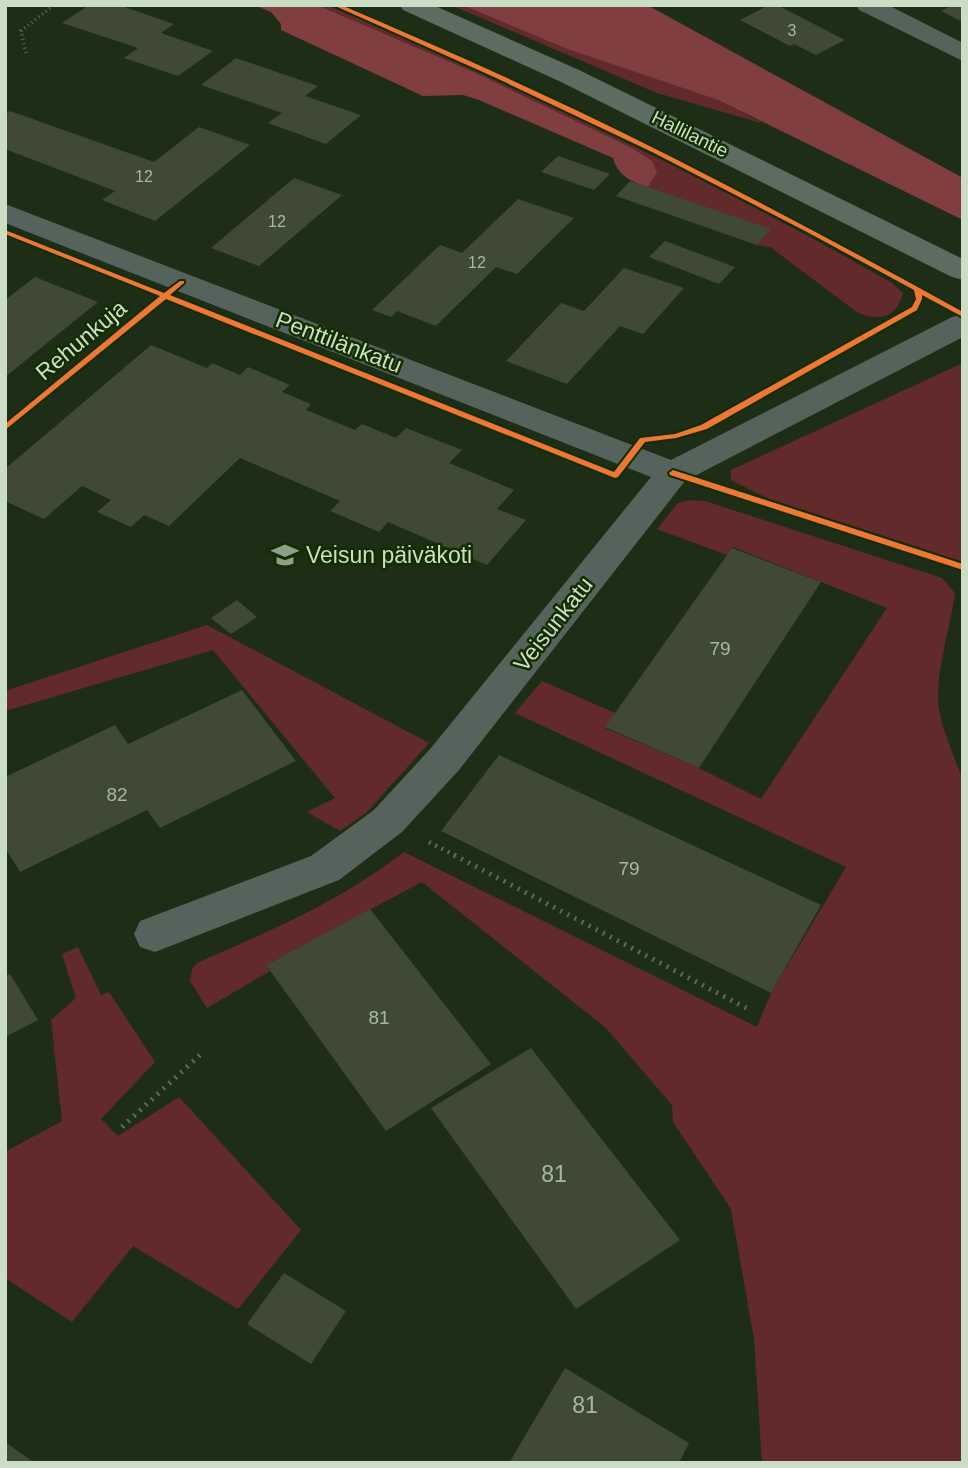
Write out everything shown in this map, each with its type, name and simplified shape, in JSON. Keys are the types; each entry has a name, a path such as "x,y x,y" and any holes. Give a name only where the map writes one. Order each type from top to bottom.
{"main road":[{"name":"Hallilantie","path":"412,5 606,93 963,271"}],"street":[{"path":"868,5 963,53"},
{"name":"Penttilänkatu","path":"5,213 673,473"},
{"name":"Veisunkatu","path":"155,934 325,868 388,821 445,759 673,473 963,324"}],"path":[{"path":"26,53 21,32 54,5"},
{"path":"388,821 750,1010"},
{"path":"122,1127 201,1054"}],"shaded area":[{"path":"254,5 317,5 478,74 632,148 651,160 657,172 648,187 626,177 613,158 479,100 463,95 423,96 281,30 281,24 271,12"},
{"path":"317,5 327,5 471,69 684,171 892,283 903,293 900,301 891,312 880,317 858,313 770,247 757,245 770,229 648,187 651,160 632,148 478,74"},
{"path":"451,5 462,5 567,49 718,100 765,124 657,93"},
{"path":"462,5 647,5 963,178 963,220 718,100 567,49"},
{"path":"963,363 963,562 767,498 731,480 731,470"},
{"path":"705,501 942,578 955,593 942,661 938,702 963,781 963,1463 762,1463 754,1339 731,1209 673,1122 672,1105 606,1028 422,882 266,965 270,971 207,1008 190,981 192,969 197,963 329,901 404,852 757,1027 771,993 846,867 515,713 542,681 615,713 605,728 699,768 761,799 887,608 733,547 727,555 657,529 678,503"},
{"path":"207,625 429,743 367,812 340,831 307,812 335,798 213,650 5,711 5,691"},
{"path":"78,947 101,995 109,992 155,1062 101,1119 118,1136 179,1097 301,1230 238,1309 133,1246 72,1322 5,1278 5,1152 62,1121 51,1020 76,998 62,954"}],"building":[{"path":"89,5 119,5 174,24 161,33 213,51 178,76 124,58 138,48 62,23"},
{"path":"769,5 777,5 845,40 816,55 794,44 790,46 740,20"},
{"path":"953,5 963,5 963,22 941,11"},
{"path":"236,58 318,86 305,96 361,115 326,144 268,123 282,113 201,85"},
{"path":"10,111 154,162 199,127 250,145 155,221 102,200 115,191 5,149 5,114"},
{"path":"558,156 610,174 594,190 541,172"},
{"path":"294,178 342,195 259,266 211,248"},
{"path":"630,181 771,229 757,245 616,196"},
{"path":"518,199 574,218 517,274 496,267 436,326 397,311 391,317 372,310 440,245 462,253"},
{"path":"665,241 735,267 719,284 649,257"},
{"path":"624,268 684,288 643,334 620,326 567,384 506,361 561,303 584,311"},
{"path":"35,277 98,302 5,377 5,300"},
{"path":"151,345 207,368 212,363 240,375 248,367 290,385 282,392 311,404 306,410 355,430 362,424 396,438 406,428 462,450 449,463 514,490 497,509 526,520 487,565 388,522 379,532 330,511 340,501 240,458 169,526 144,515 131,527 97,512 111,500 82,486 44,519 5,501 5,469"},
{"path":"732,548 821,582 699,768 605,727"},
{"path":"237,600 257,617 231,634 211,618"},
{"path":"242,690 296,761 160,828 147,810 20,872 5,848 5,777 115,725 128,744"},
{"path":"499,755 821,905 771,993 441,831"},
{"path":"370,909 491,1064 386,1131 266,965"},
{"path":"10,974 38,1020 5,1037 5,976"},
{"path":"531,1048 680,1240 576,1309 431,1108"},
{"path":"284,1273 346,1311 311,1364 247,1324"},
{"path":"565,1368 689,1443 679,1463 509,1463"},
{"path":"5,1442 35,1463 5,1463"}],"cycle path":[{"path":"336,5 576,112 732,190 963,315"},
{"path":"5,232 615,475 643,440 676,436 704,427 915,308 919,299 917,289"},
{"name":"Rehunkuja","path":"5,428 182,282"},
{"path":"673,473 963,567"}],"place":[{"name":"Veisun päiväkoti","path":"285,555"}]}
